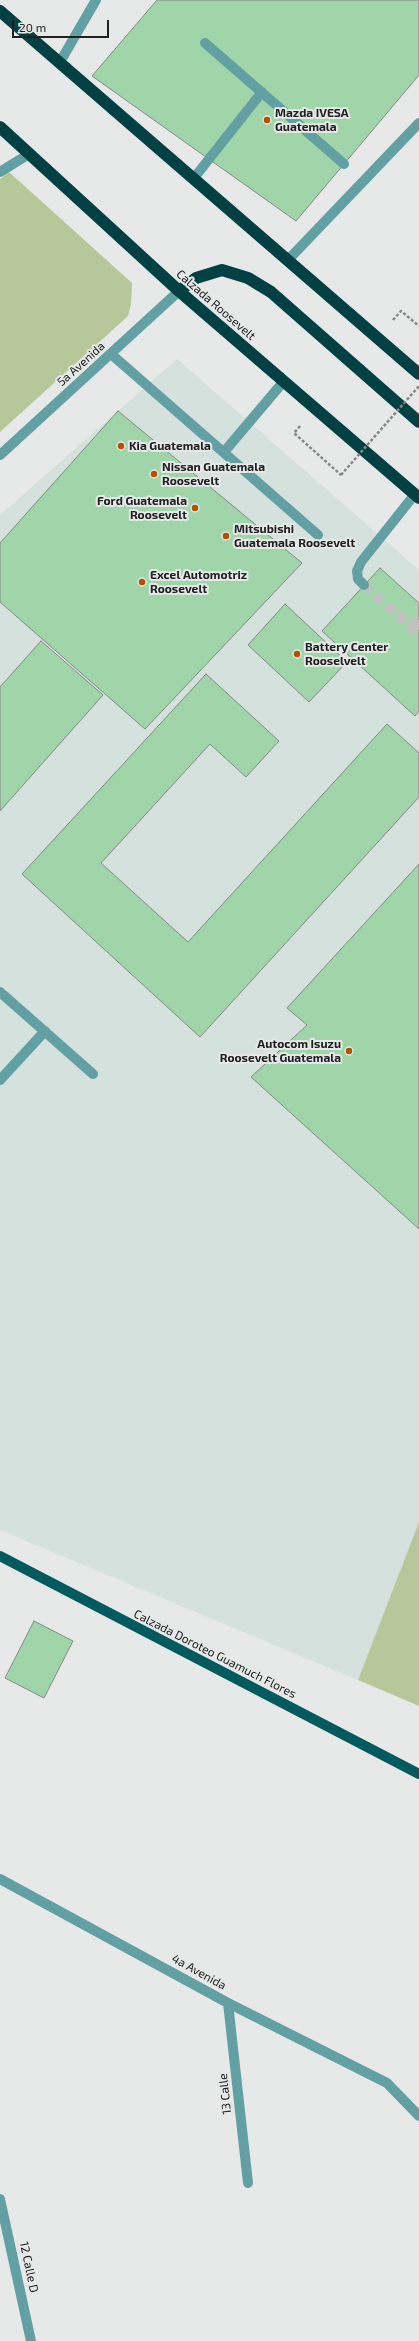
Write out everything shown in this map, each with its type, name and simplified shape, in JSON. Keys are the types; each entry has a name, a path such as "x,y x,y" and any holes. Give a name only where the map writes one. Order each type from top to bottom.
{"highway":[{"path":"0,11 419,374"},
{"name":"Calzada Roosevelt","path":"0,127 179,291 417,496"},
{"path":"179,291 196,278 222,270 248,278 271,292 419,422"}],"main road":[{"name":"Calzada Doroteo Guamuch Flores","path":"0,1556 419,1774"}],"street":[{"path":"60,62 96,0"},
{"path":"205,43 344,164"},
{"path":"194,178 262,92"},
{"path":"288,260 419,123"},
{"path":"0,172 29,154"},
{"name":"5a Avenida","path":"0,455 179,291"},
{"path":"111,354 318,535"},
{"path":"224,452 284,382"},
{"path":"364,585 358,579 357,571 361,562 417,496"},
{"path":"0,992 93,1074"},
{"path":"0,1080 45,1031"},
{"name":"4a Avenida","path":"0,1878 228,2003 387,2083 419,2116"},
{"name":"13 Calle","path":"228,2003 248,2183"},
{"name":"12 Calle D","path":"0,2199 31,2341"}],"path":[{"path":"401,311 419,326"},
{"path":"294,433 341,475 419,386"}],"shaded area":[{"path":"177,359 419,570 419,1522 358,1680 0,1530 0,515"}],"green space":[{"path":"9,172 132,283 131,304 128,316 0,432 0,179"},
{"path":"419,1522 419,1706 358,1680"}],"building":[{"name":"Mazda IVESA Guatemala","path":"157,0 419,0 419,75 296,221 92,76"},
{"name":"Excel Automotriz Roosevelt","path":"118,411 302,563 145,729 0,602 0,543"},
{"path":"380,568 419,603 419,711 415,716 322,631"},
{"name":"Battery Center Rooselvelt","path":"285,604 347,662 309,702 248,645"},
{"path":"41,641 103,695 0,811 0,687"},
{"path":"206,674 279,741 246,777 210,744 101,863 188,942 387,724 419,753 419,797 200,1037 22,874"},
{"name":"Autocom Isuzu Roosevelt Guatemala","path":"419,864 419,1229 251,1077 307,1025 287,1008"},
{"path":"34,1621 73,1641 44,1698 5,1678"}],"tunnel":[{"path":"364,585 419,634"},
{"path":"411,627 419,619"}],"place":[{"name":"Mazda IVESA Guatemala","path":"267,120"},
{"name":"Kia Guatemala","path":"121,446"},
{"name":"Nissan Guatemala Roosevelt","path":"154,474"},
{"name":"Ford Guatemala Roosevelt","path":"195,508"},
{"name":"Mitsubishi Guatemala Roosevelt","path":"226,536"},
{"name":"Excel Automotriz Roosevelt","path":"142,582"},
{"name":"Battery Center Rooselvelt","path":"297,654"},
{"name":"Autocom Isuzu Roosevelt Guatemala","path":"349,1051"}]}
